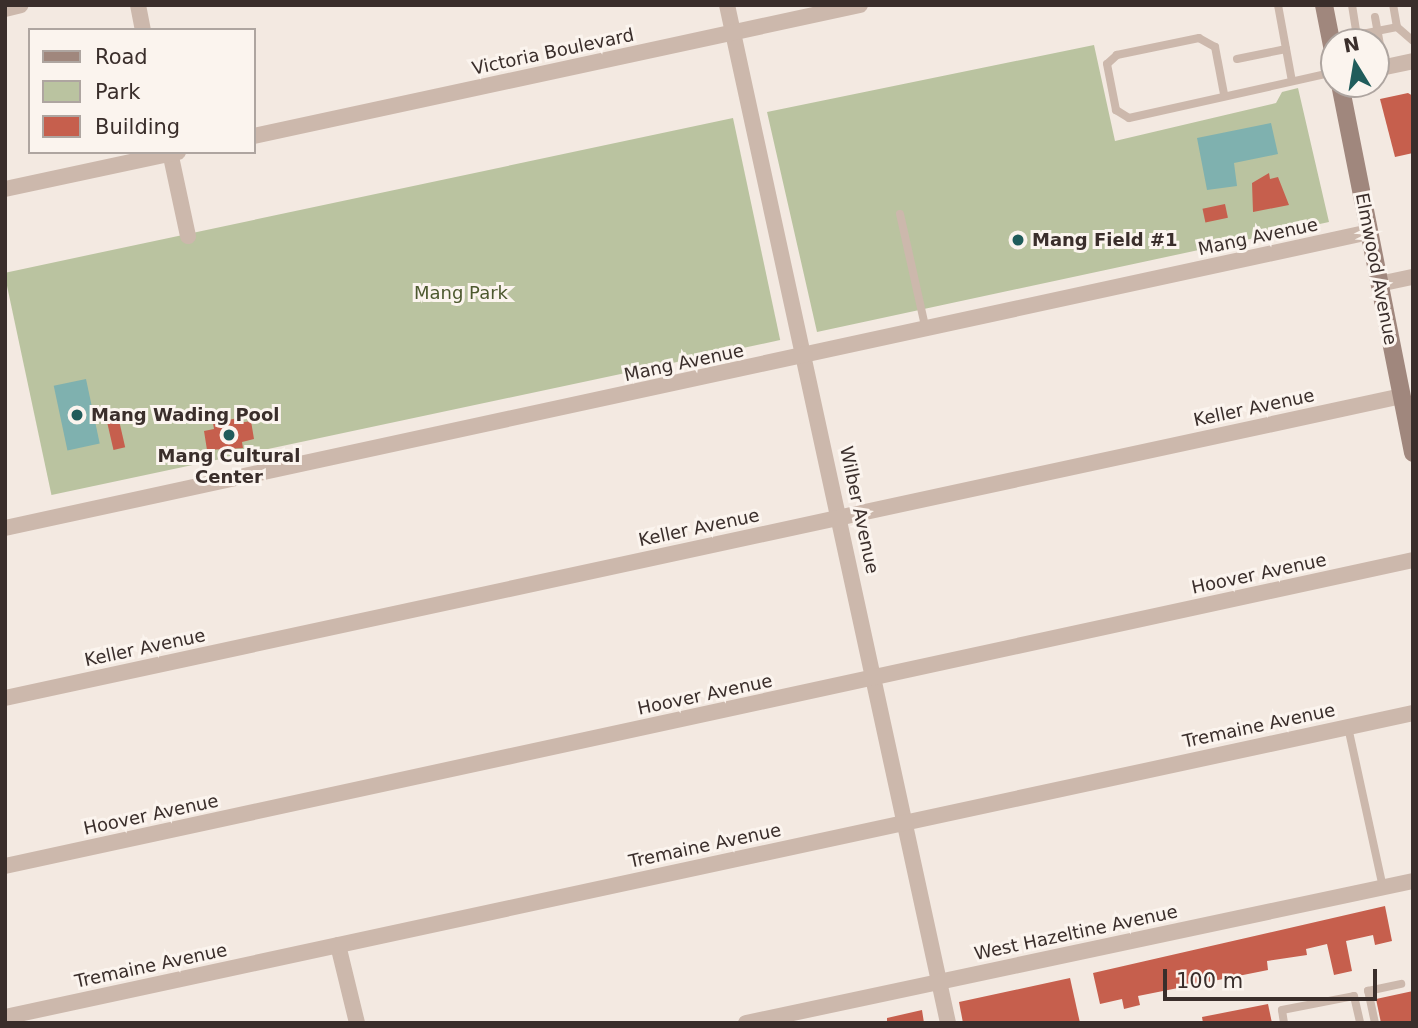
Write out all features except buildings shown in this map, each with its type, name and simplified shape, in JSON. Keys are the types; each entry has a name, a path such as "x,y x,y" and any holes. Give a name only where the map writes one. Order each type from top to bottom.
{"street":[{"path":"5,9 21,5"},
{"path":"138,5 143,28"},
{"name":"Wilber Avenue","path":"727,5 841,517 948,1023"},
{"name":"Victoria Boulevard","path":"256,136 860,5"},
{"path":"1324,5 1328,28"},
{"path":"1390,66 1413,61"},
{"name":"Elmwood Avenue","path":"1342,98 1379,284 1407,395 1413,453"},
{"path":"5,189 168,154"},
{"path":"173,154 188,236"},
{"name":"Mang Avenue","path":"5,528 1369,232"},
{"path":"1379,284 1413,277"},
{"name":"Keller Avenue","path":"5,698 1407,395"},
{"name":"Hoover Avenue","path":"5,866 1413,560"},
{"name":"Tremaine Avenue","path":"5,1017 1413,713"},
{"name":"West Hazeltine Avenue","path":"747,1023 1413,881"},
{"path":"338,945 357,1023"}],"lane":[{"path":"1278,5 1292,81"},
{"path":"1352,5 1356,28"},
{"path":"1393,5 1397,27 1413,41"},
{"path":"1375,17 1377,28"},
{"path":"1390,28 1397,27"},
{"path":"1224,94 1215,47 1199,38 1117,55 1107,64 1116,110 1129,118 1218,100 1224,94 1320,75"},
{"path":"1237,58 1286,49"},
{"path":"900,214 926,330"},
{"path":"1348,727 1383,887"},
{"path":"1375,1023 1368,991 1401,984"},
{"path":"1284,1023 1282,1010 1354,996 1360,1023"}],"green space":[{"path":"1094,45 1115,141 1276,103 1282,92 1298,88 1329,222 817,332 767,112"},
{"name":"Mang Park","path":"733,118 780,340 51,495 5,273"}],"water":[{"path":"1271,123 1278,154 1234,163 1237,186 1207,190 1197,138"},
{"name":"Mang Wading Pool","path":"86,379 100,444 67,450 54,386"}],"place":[{"name":"Mang Field #1","path":"1018,240"},
{"name":"Mang Wading Pool","path":"77,415"},
{"name":"Mang Cultural Center","path":"229,435"}]}
